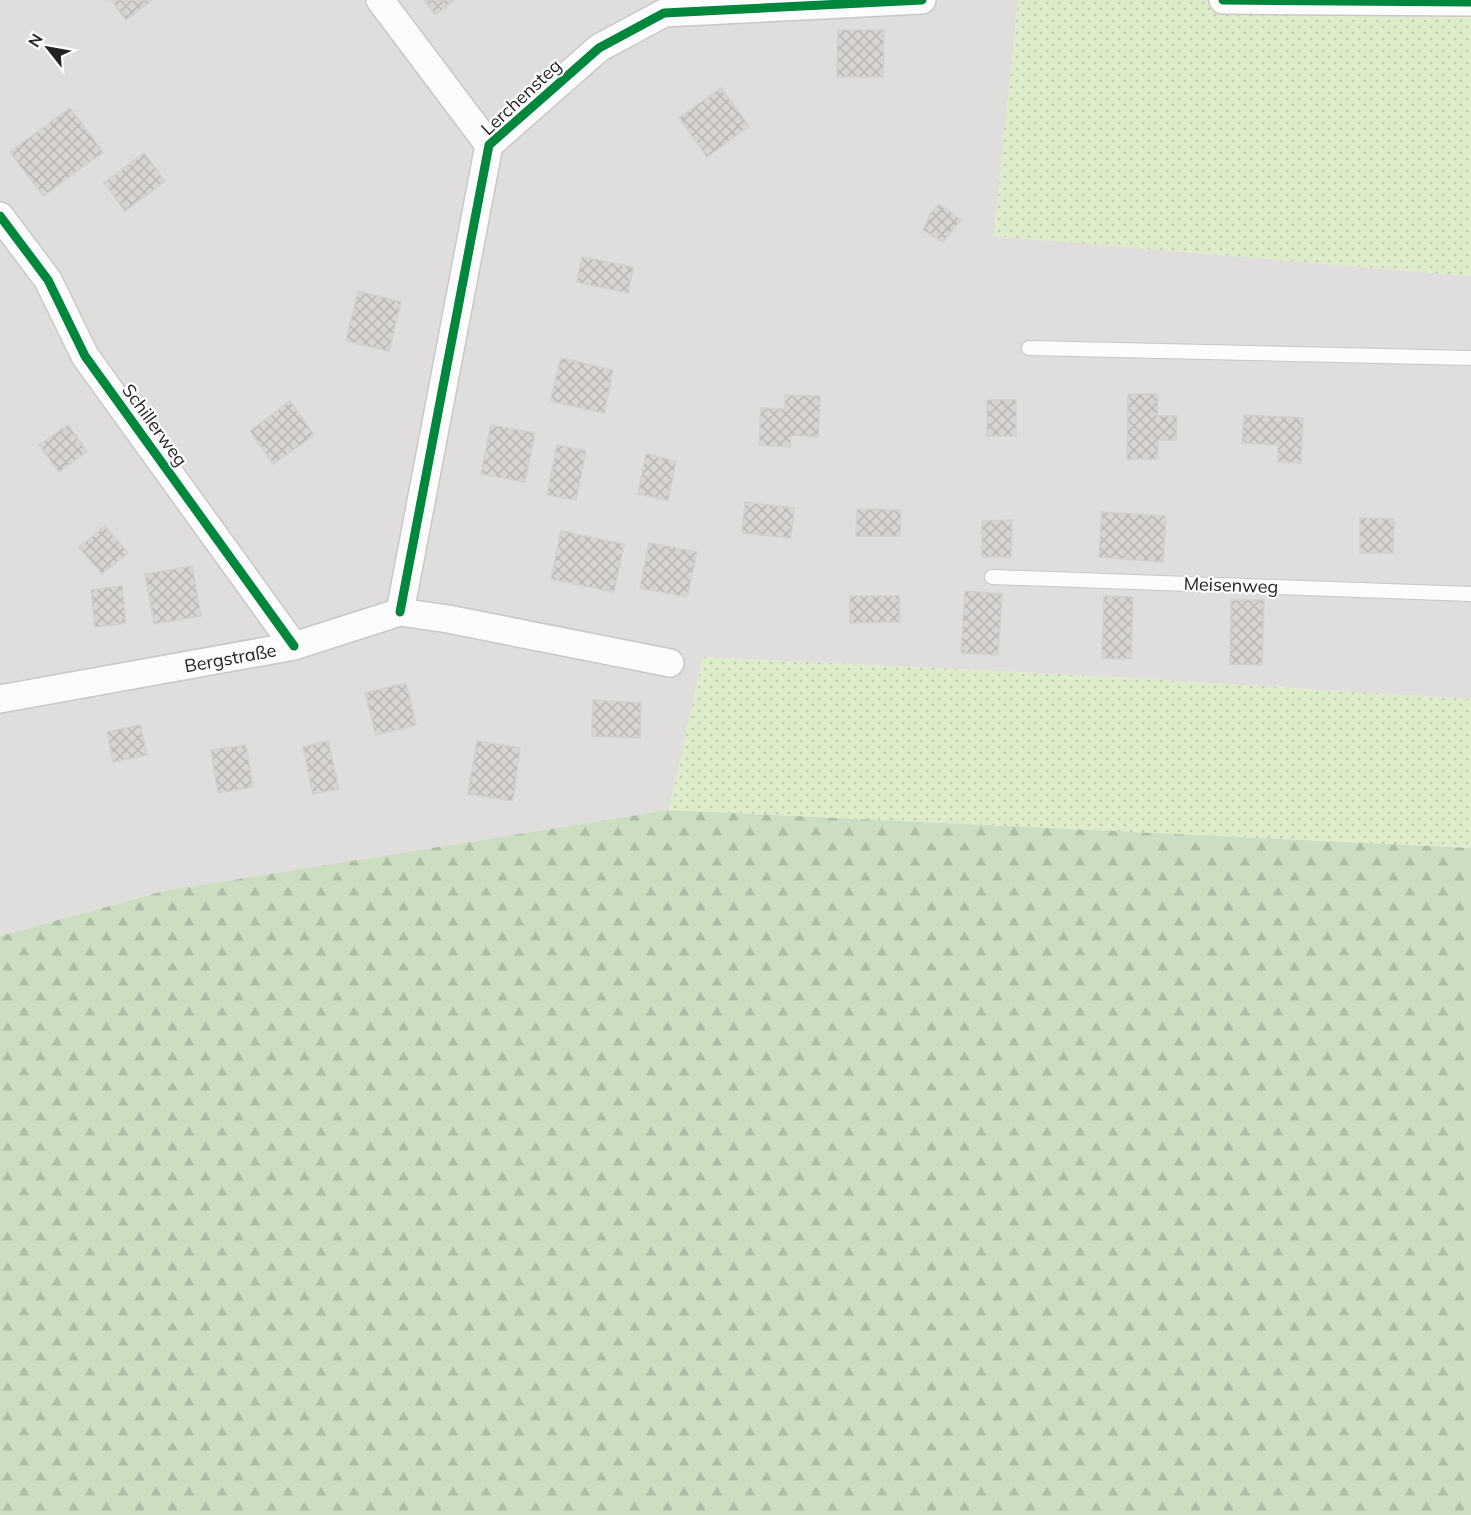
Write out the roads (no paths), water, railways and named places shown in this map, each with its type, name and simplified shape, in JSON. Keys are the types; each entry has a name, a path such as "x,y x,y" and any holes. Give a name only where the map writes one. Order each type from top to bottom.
{"street":[{"path":"381,0 489,145"},
{"name":"Lerchensteg","path":"400,612 489,145 599,48 664,13 922,0"},
{"path":"1223,0 1471,2"},
{"name":"Schillerweg","path":"0,216 48,280 85,356 294,646"},
{"name":"Bergstraße","path":"0,699 294,646 400,612 448,619 670,663"}],"lane":[{"path":"1029,348 1471,358"},
{"name":"Meisenweg","path":"992,577 1471,594"}]}
